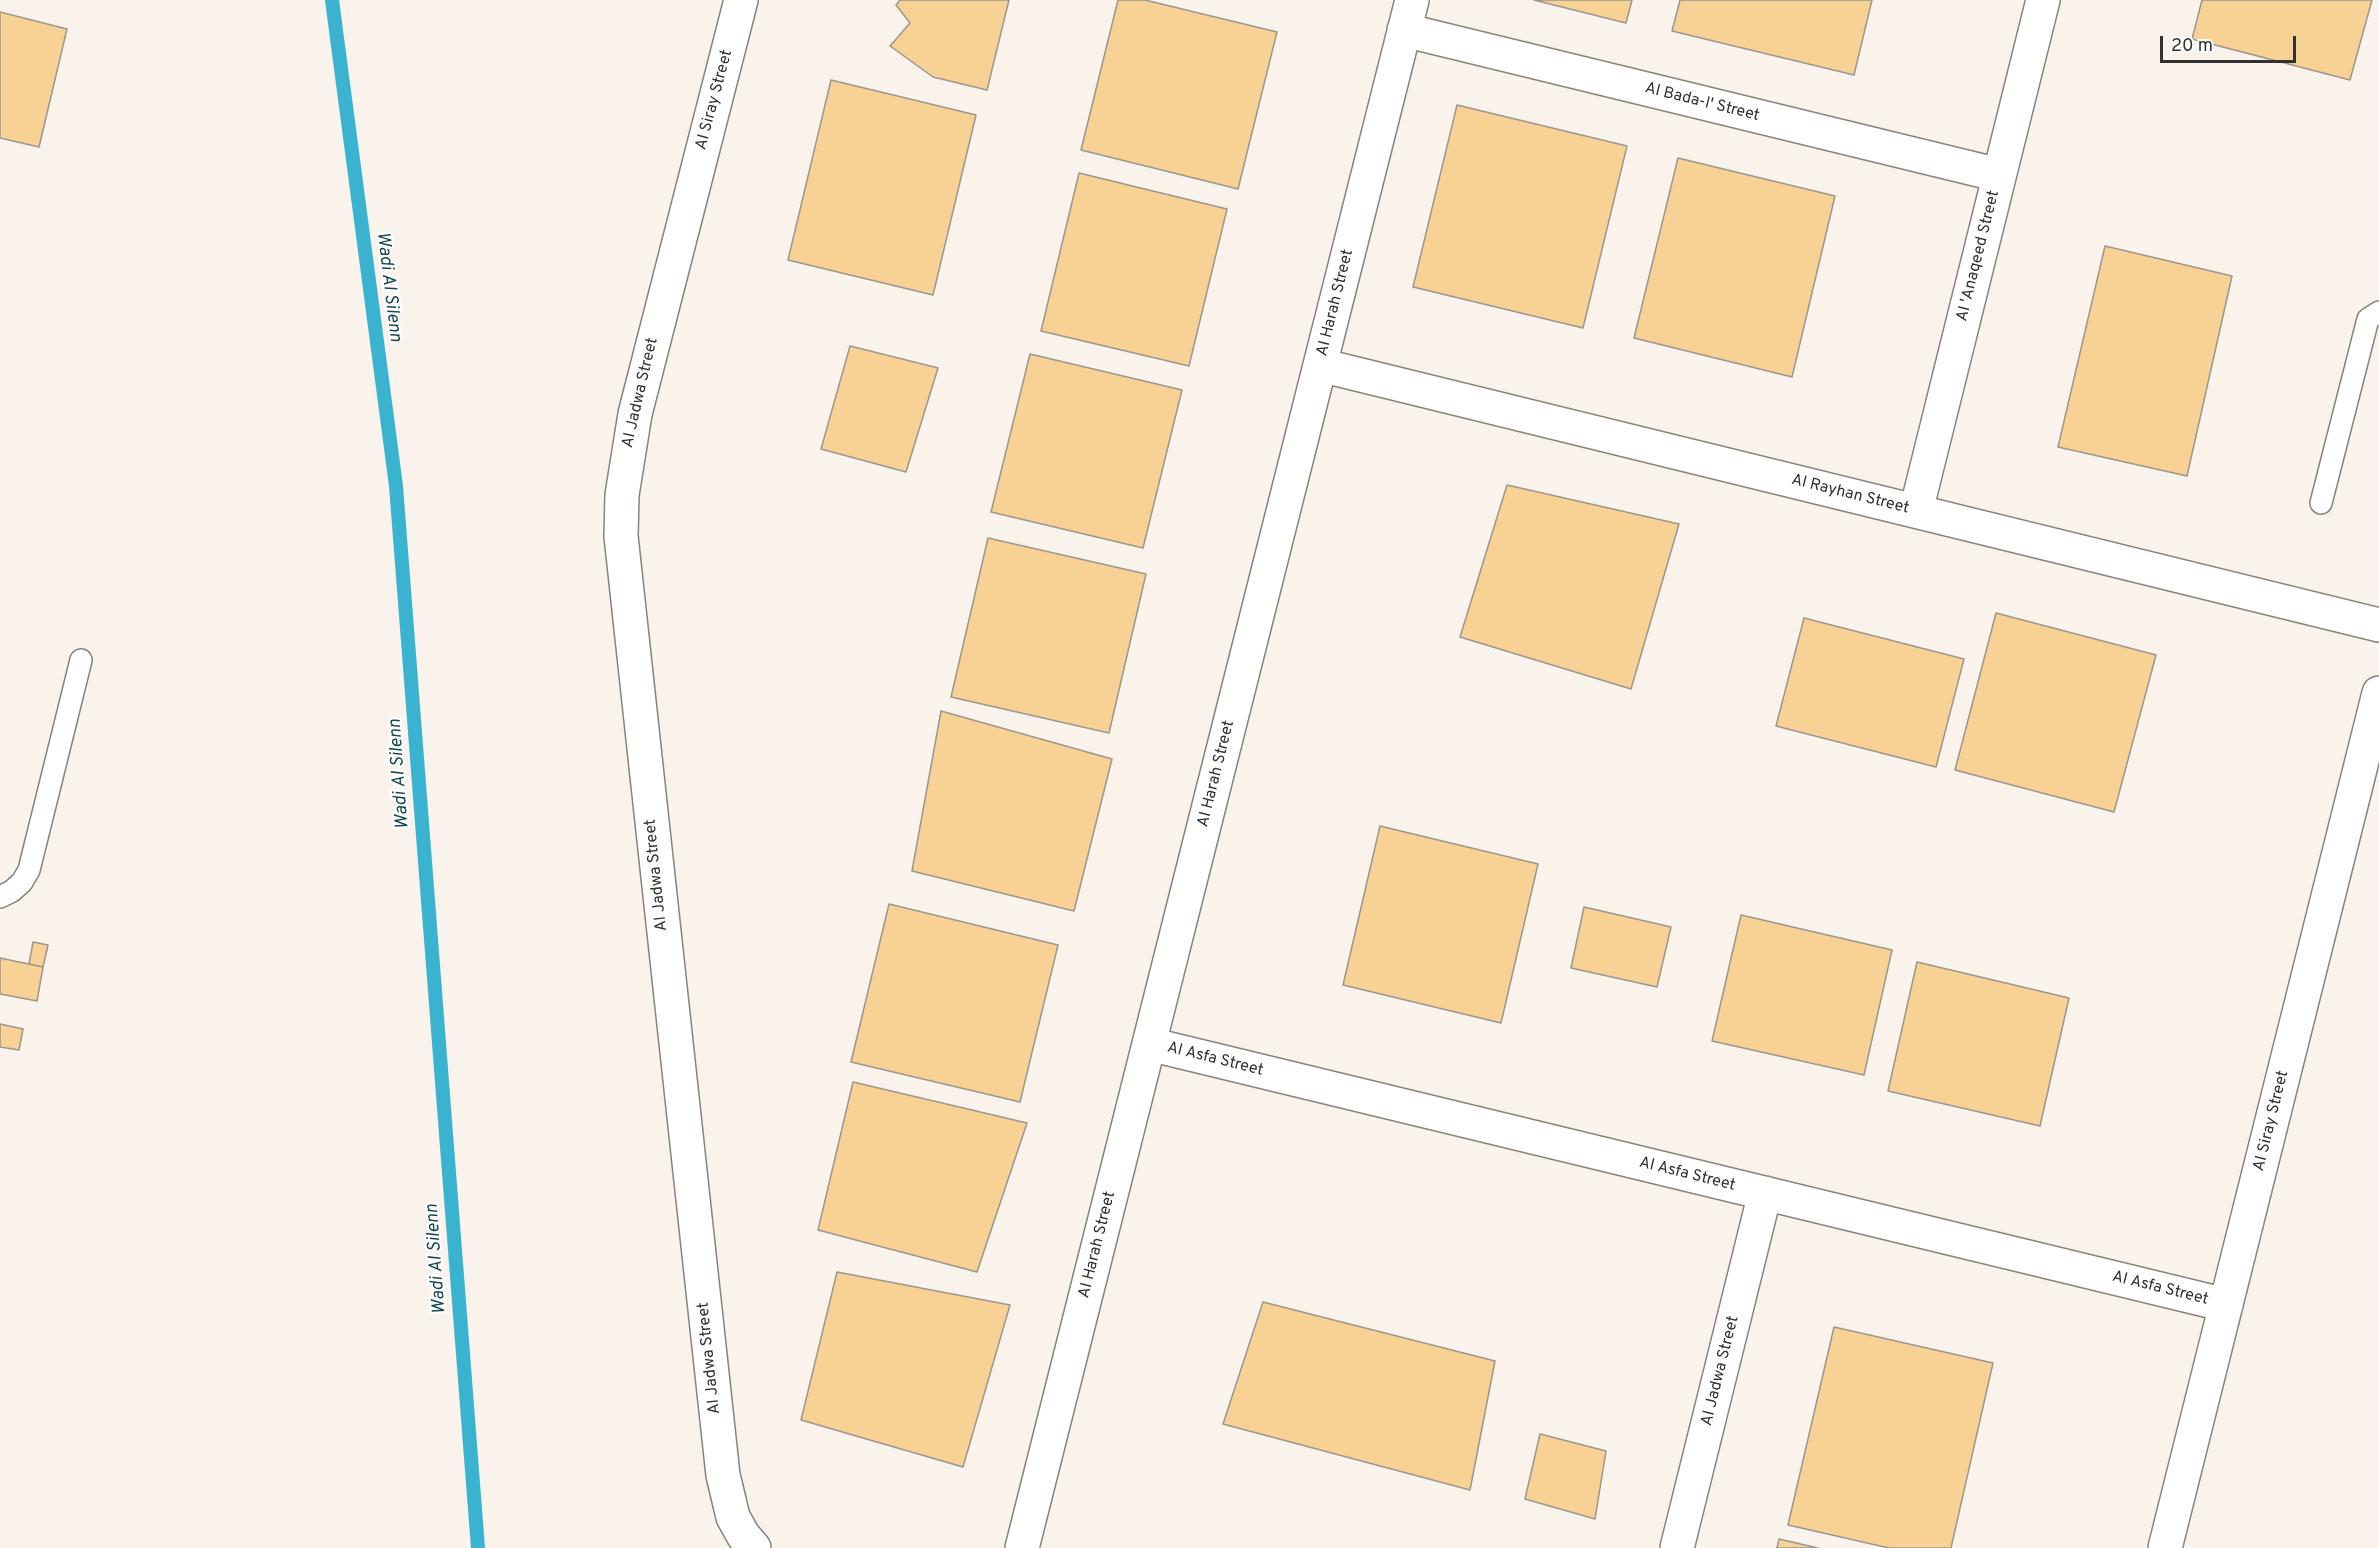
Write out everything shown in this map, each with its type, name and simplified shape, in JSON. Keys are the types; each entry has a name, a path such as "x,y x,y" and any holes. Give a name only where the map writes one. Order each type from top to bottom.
{"street":[{"name":"Al Siray Street","path":"689,200 741,0"},
{"name":"Al 'Anaqeed Street","path":"1916,511 2043,0"},
{"name":"Al Bada-I' Street","path":"1408,15 1999,175"},
{"name":"Al Harah Street","path":"1022,1548 1408,15"},
{"name":"Al Jadwa Street","path":"689,200 635,414 622,495 621,536 723,1475 733,1517 743,1535 754,1548"},
{"name":"Al Rayhan Street","path":"1320,364 2379,625"},
{"name":"Al Siray Street","path":"2165,1548 2379,693"},
{"name":"Al Asfa Street","path":"1149,1044 2226,1305"},
{"name":"Al Jadwa Street","path":"1677,1548 1765,1194"}],"lane":[{"path":"2321,503 2368,320 2379,312"},
{"path":"0,897 12,891 22,882 29,870 81,660"}],"building":[{"path":"900,0 1009,0 987,90 933,77 890,46 910,23 896,5"},
{"path":"1118,0 1145,0 1277,32 1238,189 1081,150"},
{"path":"1534,0 1632,0 1626,23"},
{"path":"1680,0 1872,0 1854,75 1672,31"},
{"path":"2202,0 2372,0 2350,80 2192,39"},
{"path":"0,12 67,29 39,147 0,138"},
{"path":"831,80 976,115 933,295 788,260"},
{"path":"1457,105 1627,146 1583,328 1413,287"},
{"path":"1678,158 1835,196 1792,377 1634,338"},
{"path":"1079,173 1227,209 1189,366 1041,331"},
{"path":"2105,246 2232,276 2187,476 2058,447"},
{"path":"850,346 938,368 906,472 821,449"},
{"path":"1030,354 1182,390 1143,548 991,512"},
{"path":"1507,485 1679,524 1631,689 1460,637"},
{"path":"988,538 1146,574 1109,733 951,697"},
{"path":"1996,613 2156,655 2114,812 1955,770"},
{"path":"1804,618 1964,659 1936,767 1776,726"},
{"path":"941,711 1112,759 1074,911 912,871"},
{"path":"1380,826 1538,864 1501,1023 1343,985"},
{"path":"889,904 1058,945 1020,1102 851,1062"},
{"path":"1584,907 1671,927 1657,987 1571,968"},
{"path":"1741,915 1892,950 1864,1075 1712,1041"},
{"path":"33,942 48,945 43,967 29,964"},
{"path":"0,958 43,967 37,1001 0,994"},
{"path":"1917,962 2069,998 2040,1126 1888,1091"},
{"path":"0,1024 23,1029 19,1050 0,1047"},
{"path":"853,1082 1027,1123 977,1272 818,1230"},
{"path":"837,1272 1010,1305 963,1467 801,1420"},
{"path":"1263,1302 1495,1361 1470,1490 1223,1424"},
{"path":"1834,1327 1993,1363 1951,1548 1889,1548 1788,1525"},
{"path":"1540,1434 1606,1451 1595,1519 1525,1499"},
{"path":"1779,1539 1818,1548 1777,1548"}],"waterway":[{"name":"Wadi Al Silenn","path":"332,0 396,486 478,1548"}]}
